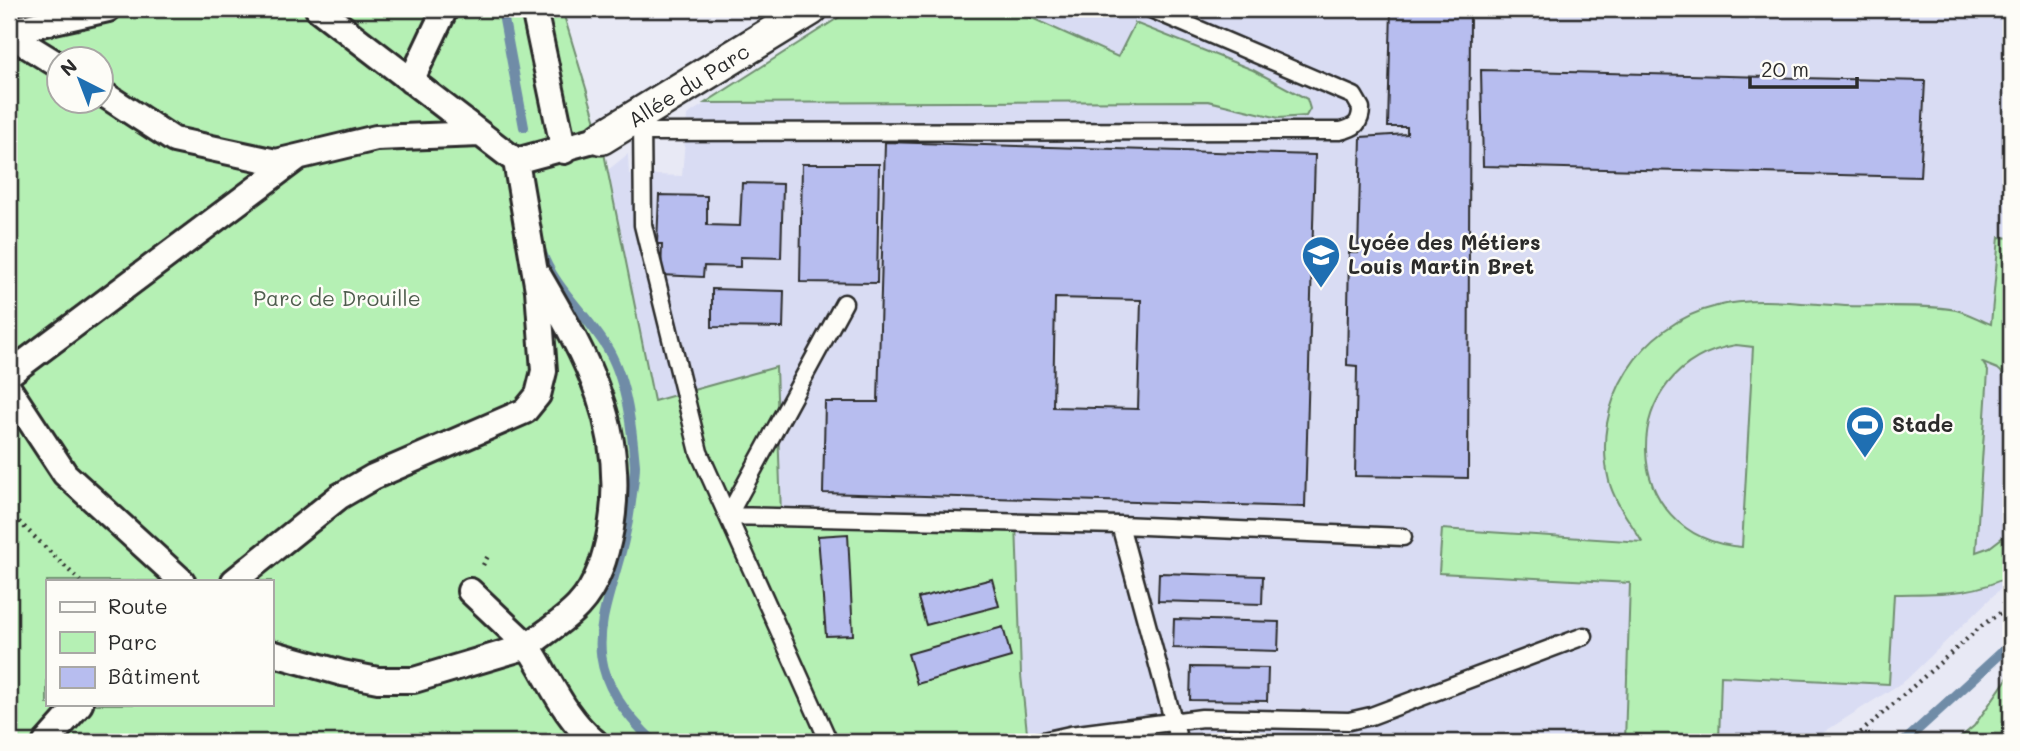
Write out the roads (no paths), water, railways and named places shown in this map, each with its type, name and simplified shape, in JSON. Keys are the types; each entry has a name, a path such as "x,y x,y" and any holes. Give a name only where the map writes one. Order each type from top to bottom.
{"street":[{"path":"10,29 108,9"},
{"path":"235,580 340,496 373,477 525,411 538,395 544,370 533,264 516,161 318,9"},
{"path":"411,81 445,9"},
{"path":"534,9 564,150"},
{"name":"Allée du Parc","path":"601,138 642,124 811,9"},
{"path":"10,29 26,45 46,57"},
{"path":"116,102 174,140 276,162 376,138 480,134"},
{"path":"516,161 601,138"},
{"path":"9,374 300,156"},
{"path":"273,654 378,680 414,680 528,646 579,605 597,578 607,551 613,516 615,468 609,420 589,362 533,264"},
{"path":"9,389 65,474 181,580"},
{"path":"470,591 528,646 550,679 560,705 577,728 594,742"},
{"path":"46,742 78,706"}],"lane":[{"path":"829,742 699,452 643,225 642,124 1340,131 1352,129 1359,123 1361,108 1354,96 1151,9"},
{"path":"728,516 844,303"},
{"path":"728,516 1120,525 1404,537"},
{"path":"1120,525 1179,742"},
{"path":"1038,742 1070,734 1202,718 1360,719 1584,636"}],"waterway":[{"path":"502,9 524,127"},
{"path":"541,250 554,277 609,351 628,407 635,474 624,539 607,600 601,654 608,681 625,710 654,742"},
{"path":"1904,742 2011,644"}],"place":[{"name":"Lycée des Métiers Louis Martin Bret","path":"1321,289"},
{"name":"Stade","path":"1865,459"}],"park label":[{"name":"Parc de Drouille","path":"337,299"}]}
